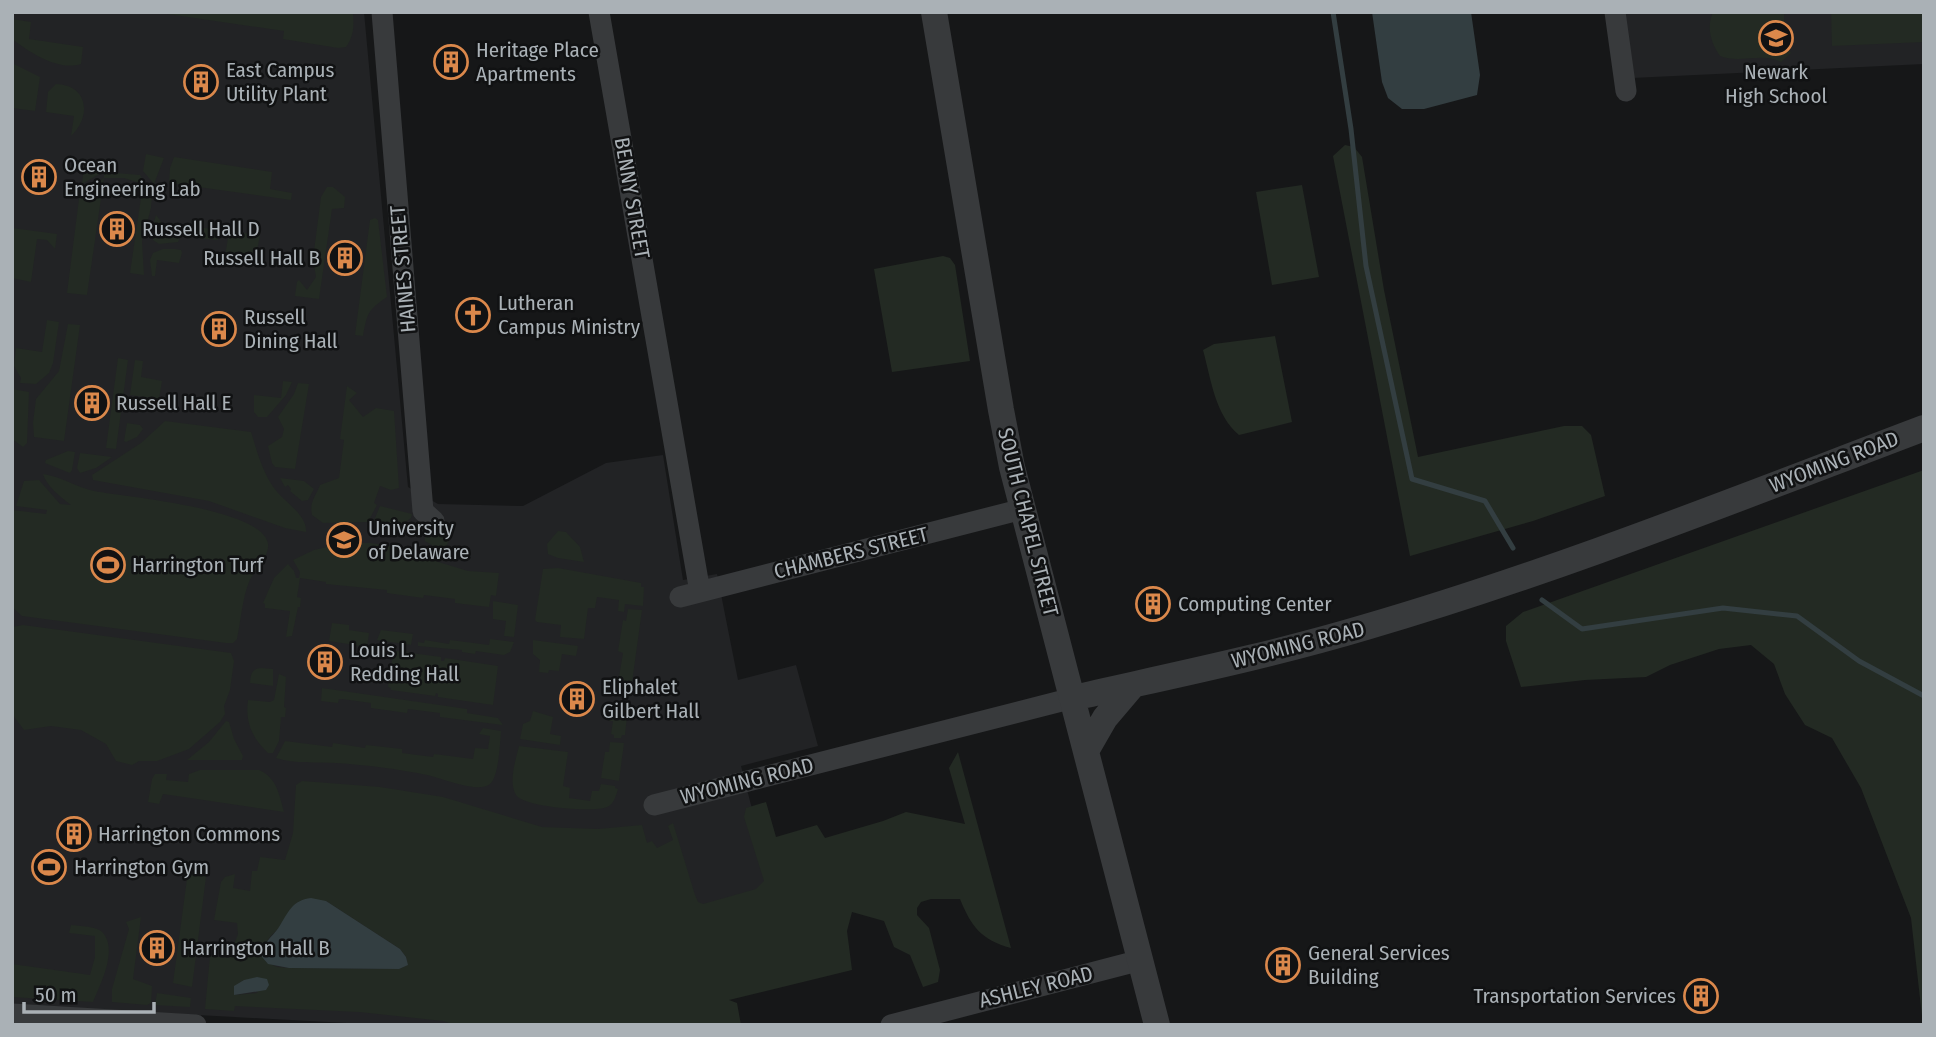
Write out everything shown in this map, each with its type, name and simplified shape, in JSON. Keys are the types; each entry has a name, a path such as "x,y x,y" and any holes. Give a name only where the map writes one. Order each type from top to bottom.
{"street":[{"name":"HAINES STREET","path":"382,12 423,511 434,521"},
{"name":"BENNY STREET","path":"599,12 690,594"},
{"name":"SOUTH CHAPEL STREET","path":"934,12 1001,411 1023,509 1157,1025"},
{"path":"1615,12 1626,91"},
{"name":"WYOMING ROAD","path":"654,805 1073,698 1272,653 1363,628 1492,587 1658,529 1924,428"},
{"name":"CHAMBERS STREET","path":"690,594 1023,509"},
{"path":"1086,751 1105,718 1133,685"},
{"name":"ASHLEY ROAD","path":"891,1025 1141,960"},
{"path":"12,1014 196,1025"}],"shaded area":[{"name":"University of Delaware","path":"12,12 364,12 408,487 438,504 523,506 606,463 663,455 683,580 717,574 738,680 796,665 818,746 741,766 773,891 628,1025 383,1025 12,1005"},
{"path":"154,12 353,12 353,26 351,39 346,47 338,48 283,39 284,31"},
{"path":"1372,12 1471,12 1480,75 1477,95 1424,109 1402,109 1388,98 1382,82"},
{"name":"Newark High School","path":"1625,12 1924,12 1924,64 1632,78"},
{"path":"1713,12 1784,12 1785,43 1791,53 1781,62 1767,58 1735,59 1720,56 1710,35"},
{"path":"1831,12 1924,12 1924,42 1832,46"},
{"path":"12,19 31,22 29,39 83,47 81,64 72,66 54,63 27,50 12,39"},
{"path":"12,63 40,77 35,111 12,108"},
{"path":"56,84 75,90 83,103 82,120 71,136 74,116 46,112 48,92"},
{"path":"1345,145 1354,147 1362,157 1384,290 1418,457 1564,426 1582,426 1591,435 1605,496 1533,521 1410,556 1333,156"},
{"path":"146,154 164,158 154,184 143,171"},
{"path":"174,157 272,172 270,189 292,193 291,200 169,183"},
{"path":"88,163 99,167 101,173 82,184 84,166"},
{"path":"104,172 140,175 152,196 142,241 144,275 130,273 143,184 124,178 104,178"},
{"path":"104,178 87,295 67,293 79,199"},
{"path":"1302,185 1319,277 1272,285 1256,192"},
{"path":"327,187 333,187 345,197 344,208 332,209 319,299 295,296 299,280 307,290 316,277 313,259 321,197"},
{"path":"156,215 172,236 180,238 178,242 159,244 153,240 152,228"},
{"path":"370,220 378,220 387,297 369,313 363,336 355,335"},
{"path":"170,223 219,230 218,240 184,235"},
{"path":"12,228 57,234 55,249 47,240 37,239 31,282 12,278"},
{"path":"229,231 260,235 255,261 225,257"},
{"path":"163,249 181,250 182,253 179,263 157,260 155,276 152,276 150,260 153,253"},
{"path":"943,256 950,258 955,265 970,361 892,372 874,269"},
{"path":"47,320 59,322 49,373 36,384 20,383 21,378 14,366 16,348 42,352"},
{"path":"68,324 80,325 64,441 34,437 36,399 59,371"},
{"path":"1275,336 1292,422 1239,435 1219,407 1203,350 1214,344"},
{"path":"118,358 128,360 116,449 106,448"},
{"path":"135,360 143,361 141,377 162,381 159,399 130,395"},
{"path":"283,381 292,382 286,395 267,417 258,417 254,412 254,395 281,398"},
{"path":"298,383 309,384 295,469 275,467 268,446 282,437 284,429 278,417 294,394"},
{"path":"347,386 357,393 349,400 363,417 376,408 394,411 399,488 391,490 380,486 374,503 377,505 368,522 323,523 312,515 311,506 320,485 339,478 344,440 340,439"},
{"path":"12,389 29,392 27,443 23,447 12,439"},
{"path":"165,421 251,432 268,479 300,516 306,532 285,528 209,501 93,480 92,475 141,443"},
{"path":"127,423 140,425 143,429 137,437 126,442 124,441"},
{"path":"68,451 75,452 70,473 45,463 46,460"},
{"path":"80,453 112,457 96,468 80,473 77,468"},
{"path":"1924,470 1923,1025 1911,918 1861,788 1832,738 1805,725 1785,694 1774,664 1751,645 1719,649 1670,665 1646,677 1521,687 1506,641 1506,626 1523,612"},
{"path":"43,474 94,491 219,513 243,521 260,532 268,544 268,549 251,577 237,639 233,643 226,643 22,616 12,607 12,510 46,514 47,510 16,506 24,481 39,480 60,504 71,505 50,487"},
{"path":"280,478 304,481 314,489 308,500 302,501 290,491 288,485 285,487"},
{"path":"380,506 412,514 411,518 404,523 373,523"},
{"path":"558,531 566,532 580,547 584,562 548,554 547,544"},
{"path":"440,534 449,540 444,552 425,541 425,537"},
{"path":"345,543 391,546 393,554 400,556 402,551 468,571 499,573 496,596 491,595 489,607 455,603 455,599 424,595 423,598 387,593 387,590 326,584 300,578 297,597 301,598 300,607 292,636 286,637 290,611 265,608 263,603 274,578 288,564 296,578 299,578 300,572 293,560 314,550"},
{"path":"558,568 641,583 641,587 644,587 643,606 625,604 624,612 618,611 619,600 597,597 595,608 588,608 584,639 560,637 561,625 535,620 543,569"},
{"path":"493,601 518,605 514,637 504,636 506,621 493,619"},
{"path":"628,609 642,610 630,697 621,696 621,692 614,691 623,653 618,651 623,620 626,621"},
{"path":"332,623 349,625 349,630 369,633 367,647 329,641"},
{"path":"23,625 231,653 234,661 230,690 224,706 225,714 220,722 189,749 157,761 139,761 132,765 116,761 106,744 81,730 51,726 24,730 12,714 12,627"},
{"path":"381,630 413,634 411,645 377,640"},
{"path":"490,639 514,642 510,652 504,655 418,646 418,642 424,643 425,640 449,644 450,640 489,645"},
{"path":"533,640 578,646 576,656 562,654 559,671 539,672 540,660 533,654"},
{"path":"396,651 441,657 441,661 445,658 498,666 493,705 438,697 436,693 435,696 391,690 388,687 393,654 396,654"},
{"path":"261,668 273,669 273,686 250,683 252,672"},
{"path":"279,674 286,677 285,717 281,717 279,741 273,753 268,753 251,729 248,700 274,700"},
{"path":"322,688 467,709 467,713 498,718 503,725 440,717 440,713 408,709 407,713 371,708 371,703 342,699 339,699 338,703 321,701"},
{"path":"619,707 628,707 625,735 614,738 611,734 613,721 609,721 610,713 618,714"},
{"path":"533,711 553,717 550,734 561,736 560,745 520,739 523,724 530,721"},
{"path":"226,721 229,722 243,756 242,760 187,760 209,742"},
{"path":"483,728 501,731 495,774 490,784 484,787 382,768 276,758 285,741 332,747 333,743 365,748 366,745 402,749 402,753 473,759 475,748 488,749 490,736 479,734"},
{"path":"610,742 624,743 619,781 601,778 605,752 609,752"},
{"path":"519,746 568,752 563,786 570,788 569,798 590,801 592,791 599,791 601,784 618,789 613,802 600,809 574,809 544,806 521,799 516,795 513,784 513,770"},
{"path":"958,752 1011,948 992,941 978,931 960,899 931,899 921,902 917,915 929,928 940,970 938,982 923,987 910,955 894,947 884,921 852,912 847,931 852,970 729,1000 737,1003 741,1025 456,1025 443,1021 359,1012 235,1006 234,1011 205,1009 210,956 229,958 238,934 237,923 214,920 221,882 225,877 235,874 233,888 250,891 252,871 257,871 260,857 285,860 293,833 296,785 302,781 380,787 443,797 542,827 598,829 642,825 647,843 652,841 657,848 673,840 668,826 673,823 695,895 698,902 703,904 756,889 764,881 744,817 746,808 766,802 776,837 817,825 825,838 906,812 965,824 949,768","holes":["326,901 400,949 406,957 407,965 399,969 289,968 266,962 263,952 273,933","244,980 258,993 234,995 237,985"]},
{"path":"200,770 259,770 265,773 274,782 284,812 163,794 159,804 148,802 155,774 167,774 166,780 188,782 189,774"},
{"path":"192,860 204,870 206,877 192,987 173,983 189,864"},
{"path":"311,898 326,901 400,949 408,965 399,969 289,968 268,964 262,957 266,944 291,908 299,901"},
{"path":"141,917 133,979 152,986 151,1003 147,1005 112,1002 112,989 129,929 126,922"},
{"path":"71,925 97,929 107,940 109,949 106,968 93,1002 12,997 12,964 90,975 95,957 95,936 69,933"},
{"path":"257,977 267,979 269,985 266,990 234,995 234,986"},
{"path":"157,993 191,998 190,1007 155,1005"}],"waterway":[{"path":"1333,12 1351,129 1366,266 1412,479 1485,501 1513,548"},
{"path":"1542,600 1582,629 1723,608 1797,616 1859,661 1924,696"}],"place":[{"name":"Newark High School","path":"1776,38"},
{"name":"Heritage Place Apartments","path":"451,62"},
{"name":"East Campus Utility Plant","path":"201,82"},
{"name":"Ocean Engineering Lab","path":"39,177"},
{"name":"Russell Hall D","path":"117,229"},
{"name":"Russell Hall B","path":"345,258"},
{"name":"Lutheran Campus Ministry","path":"473,315"},
{"name":"Russell Dining Hall","path":"219,329"},
{"name":"Russell Hall E","path":"92,403"},
{"name":"University of Delaware","path":"344,540"},
{"name":"Harrington Turf","path":"108,565"},
{"name":"Computing Center","path":"1153,604"},
{"name":"Louis L. Redding Hall","path":"325,662"},
{"name":"Eliphalet Gilbert Hall","path":"577,699"},
{"name":"Harrington Commons","path":"74,834"},
{"name":"Harrington Gym","path":"49,867"},
{"name":"Harrington Hall B","path":"157,948"},
{"name":"General Services Building","path":"1283,965"},
{"name":"Transportation Services","path":"1701,996"}]}
